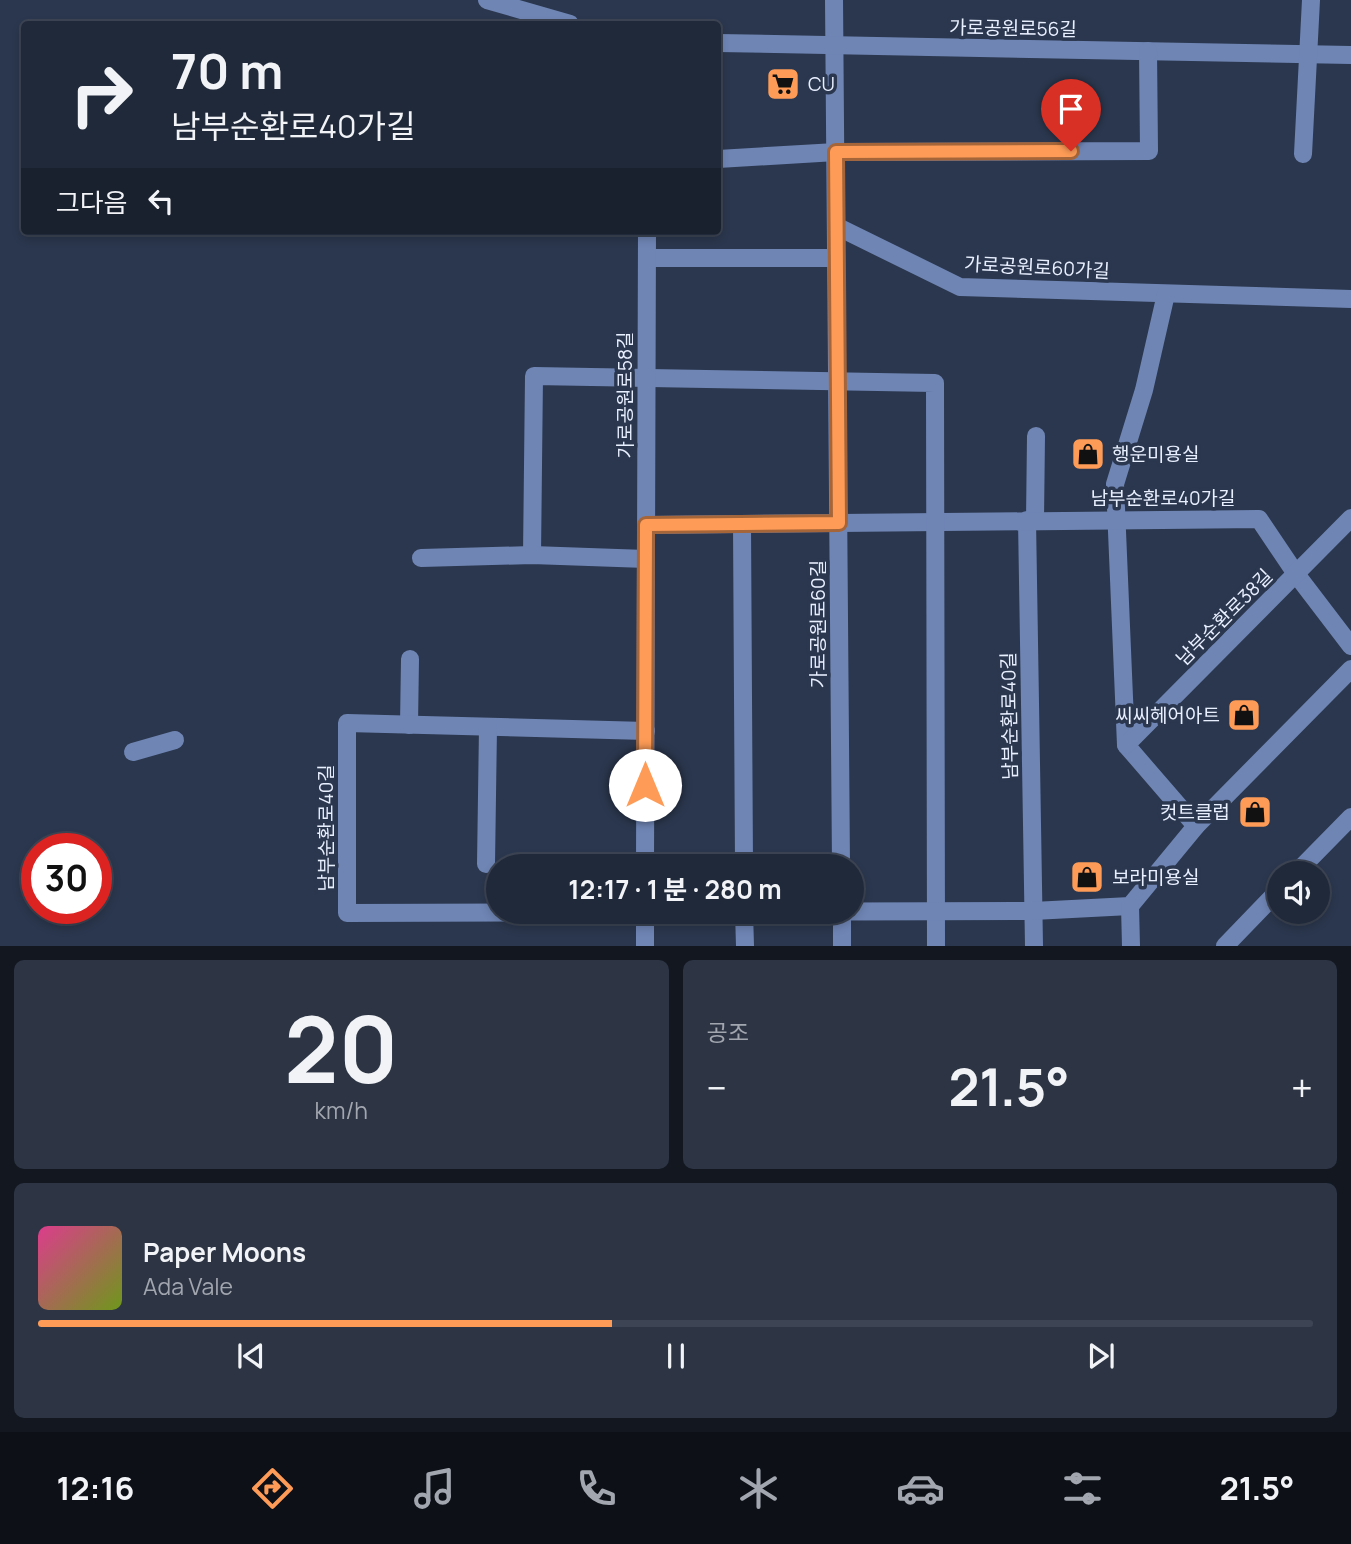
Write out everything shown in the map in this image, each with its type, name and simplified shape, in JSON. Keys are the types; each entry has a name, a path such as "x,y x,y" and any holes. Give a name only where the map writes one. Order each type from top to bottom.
{"street":[{"path":"487,0 560,21"},
{"name":"가로공원로60길","path":"834,0 841,854"},
{"path":"1303,154 1311,0"},
{"name":"가로공원로56길","path":"721,43 1351,55"},
{"path":"721,159 836,152 1149,151 1148,51"},
{"name":"가로공원로60가길","path":"836,226 960,287 1351,299"},
{"name":"가로공원로58길","path":"645,854 647,235"},
{"path":"647,258 836,258"},
{"path":"1166,294 1144,390 1115,484 1126,745 1196,826"},
{"path":"532,555 534,376 935,383 936,946"},
{"path":"1031,520 1036,436"},
{"name":"남부순환로38길","path":"1126,745 1351,518"},
{"name":"남부순환로40가길","path":"646,525 1259,519 1296,574 1351,646"},
{"name":"남부순환로40길","path":"1031,520 1034,946"},
{"path":"742,525 744,854"},
{"path":"421,558 532,555 646,559"},
{"path":"410,659 409,725 646,731"},
{"path":"1131,946 1130,906 1196,826 1351,668"},
{"name":"남부순환로40길","path":"409,725 347,723 347,913 486,913"},
{"path":"486,854 488,727"},
{"path":"133,752 175,740"},
{"path":"1308,861 1351,817"},
{"path":"1225,946 1267,902"},
{"name":"남부순환로40길","path":"864,912 1033,911 1130,906"},
{"path":"645,924 645,946"},
{"path":"744,924 745,946"},
{"path":"842,924 842,946"}],"place":[{"name":"CU","path":"783,84"},
{"name":"행운미용실","path":"1088,454"},
{"name":"씨씨헤어아트","path":"1244,715"},
{"name":"컷트클럽","path":"1255,812"},
{"name":"보라미용실","path":"1087,877"}],"route":[{"path":"645,785 646,525 839,523 836,152 1071,151"}]}
